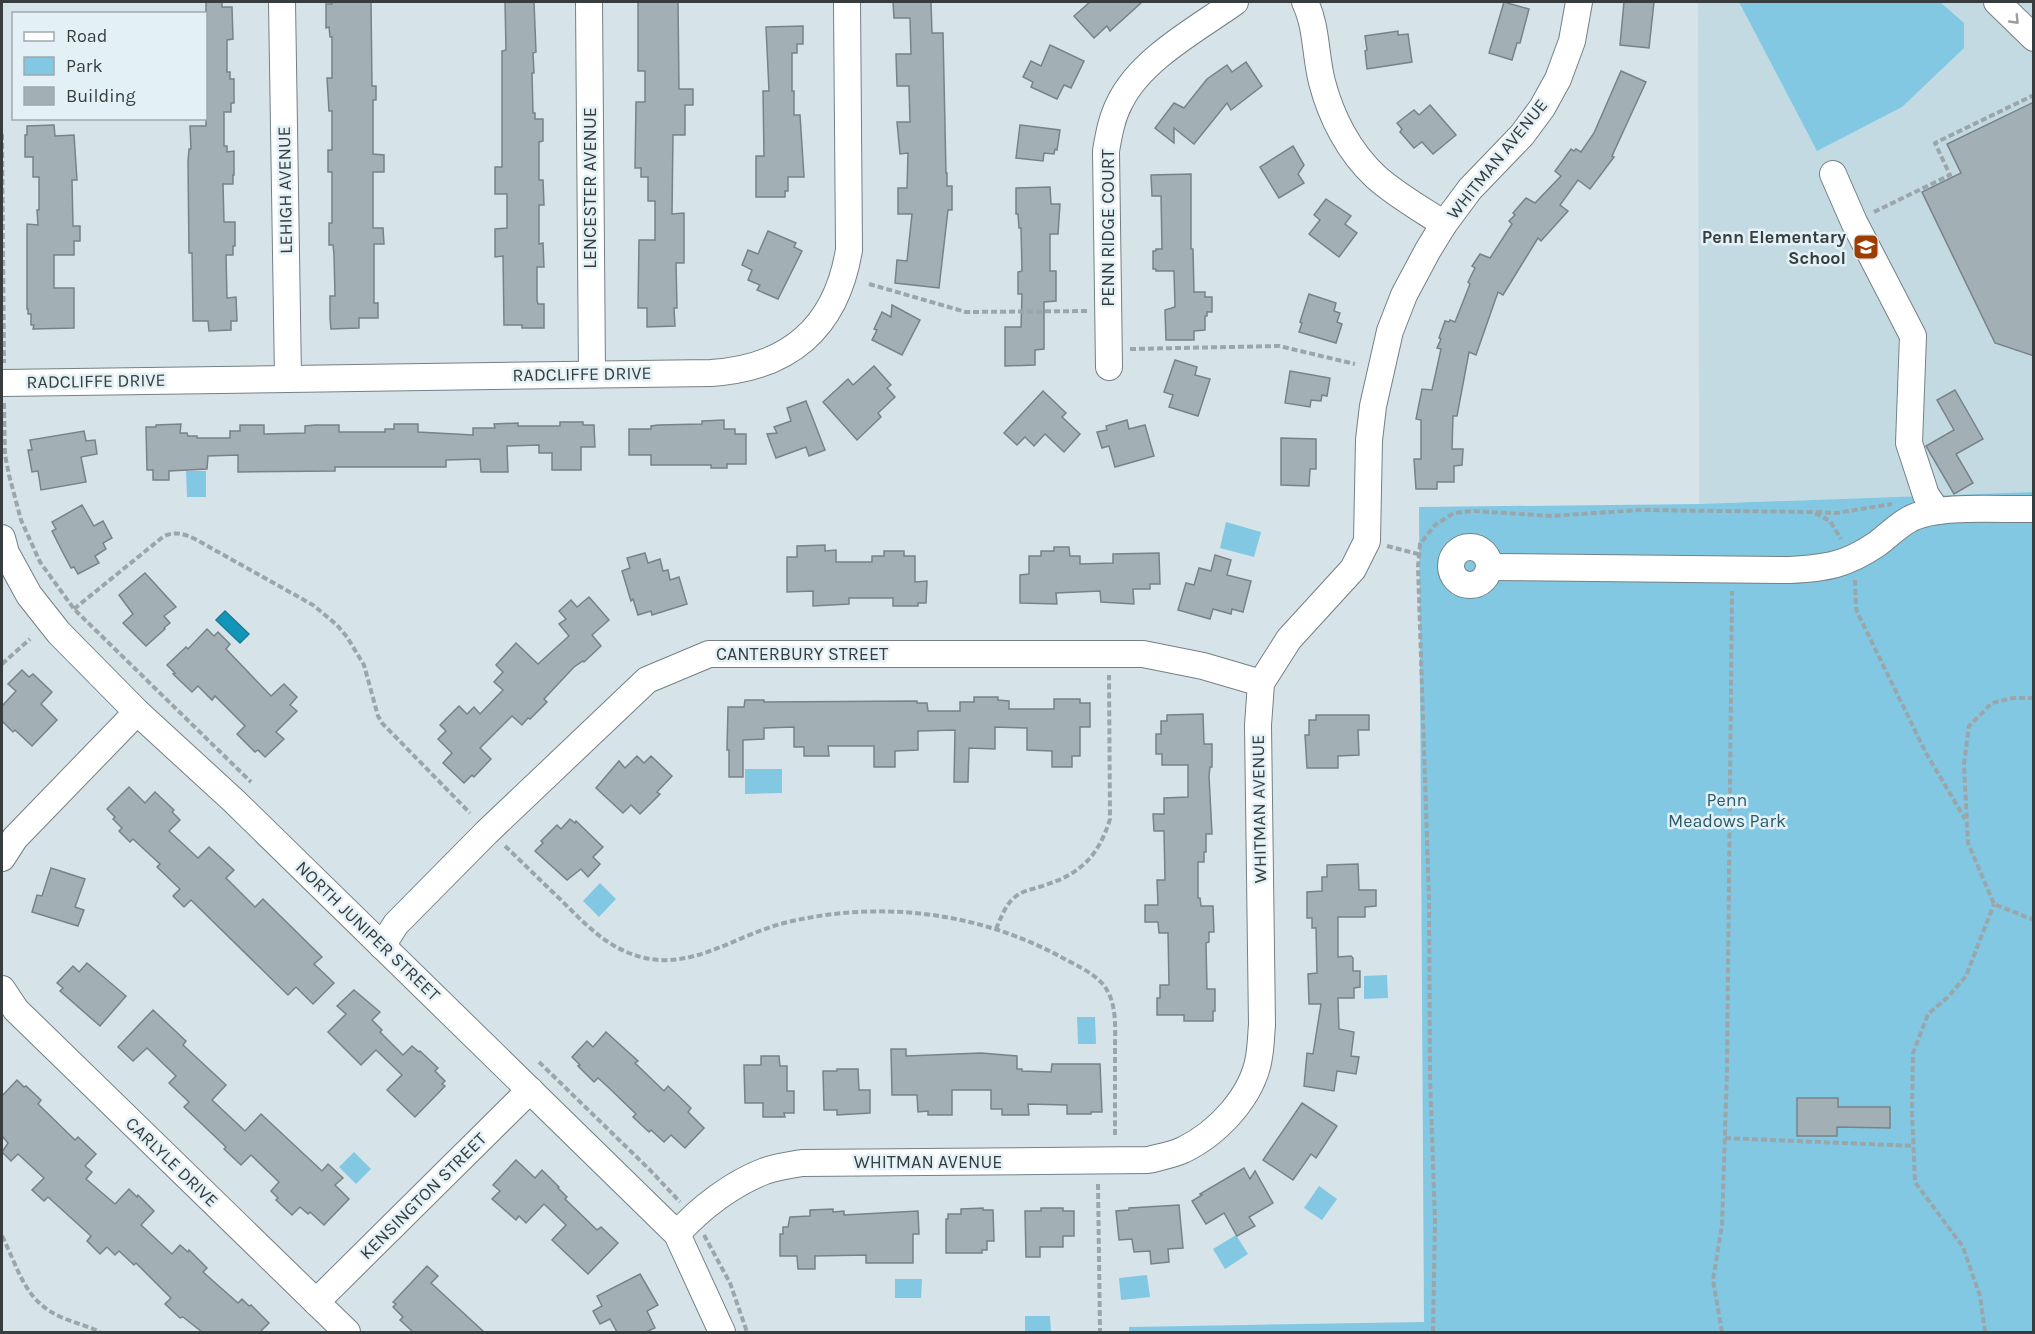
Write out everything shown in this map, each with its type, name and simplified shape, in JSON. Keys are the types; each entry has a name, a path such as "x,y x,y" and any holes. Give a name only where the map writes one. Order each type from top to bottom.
{"street":[{"name":"LEHIGH AVENUE","path":"282,2 288,378"},
{"name":"LENCESTER AVENUE","path":"589,2 592,374"},
{"name":"RADCLIFFE DRIVE","path":"3,383 734,371 760,365 781,356 803,340 822,321 836,298 846,273 849,250 847,2"},
{"name":"PENN RIDGE COURT","path":"1108,359 1106,151 1110,127 1120,100 1139,74 1158,57 1235,2"},
{"path":"1305,2 1315,33 1322,81 1332,114 1340,130 1374,175 1444,224"},
{"name":"WHITMAN AVENUE","path":"677,1234 692,1217 731,1189 767,1170 802,1163 1148,1160 1181,1151 1201,1140 1236,1108 1248,1089 1259,1059 1262,1024 1258,725 1262,683 1289,639 1353,569 1367,541 1372,406 1390,331 1404,295 1444,224 1470,189 1522,135 1542,108 1558,79 1572,41 1579,2"},
{"path":"1997,2 2034,39"},
{"path":"1833,174 1854,222 1913,336 1909,443 1926,495 1937,511"},
{"path":"1489,567 1790,570 1825,568 1851,560 1876,545 1911,518 1937,511 2034,509"},
{"name":"NORTH JUNIPER STREET","path":"2,538 6,553 29,595 59,633 137,712 234,801 677,1234 722,1332"},
{"name":"CANTERBURY STREET","path":"382,946 396,924 487,832 647,680 709,654 1143,654 1203,666 1262,683"},
{"path":"2,858 15,838 137,712"},
{"name":"CARLYLE DRIVE","path":"2,989 16,1010 347,1332"},
{"name":"KENSINGTON STREET","path":"316,1302 530,1090"}],"path":[{"path":"1854,222 1950,176 1935,143 2034,95"},
{"path":"2,134 5,455 21,520 40,562 74,609 251,782"},
{"path":"869,284 966,312 1108,312"},
{"path":"1108,359 1140,348 1279,346 1355,364"},
{"path":"1433,1332 1435,1221 1430,1077 1429,899 1418,554 1420,544 1435,525 1454,513 1474,511 1552,516 1640,510 1836,513 1895,504"},
{"path":"1813,512 1830,521 1839,533 1856,576 1856,609 1926,753 1965,819"},
{"path":"74,609 164,536 181,533 195,539 313,605 337,625 364,665 382,723 470,813"},
{"path":"1384,545 1418,554"},
{"path":"1722,1332 1713,1280 1722,1225 1725,1138 1733,568"},
{"path":"2,664 30,639"},
{"path":"996,929 1004,909 1014,897 1026,890 1062,880 1076,872 1097,850 1105,836 1110,819 1109,675"},
{"path":"1985,1332 1980,1296 1963,1247 1915,1182 1913,1053 1928,1014 1966,976 1994,904 1968,843 1964,764 1969,726 1992,703 2013,698 2034,698"},
{"path":"505,846 603,940 628,954 646,958 662,961 681,960 699,956 726,943 783,924 842,913 869,911 934,914 996,929 1044,948 1081,968 1108,991 1114,1016 1115,1137"},
{"path":"1994,904 2034,920"},
{"path":"1725,1138 1914,1146"},
{"path":"1098,1184 1100,1332"},
{"path":"2,1236 16,1270 32,1296 40,1304 60,1316 100,1332"}],"shaded area":[{"name":"Penn Elementary School","path":"1698,2 2033,2 2033,492 1699,504"},
{"path":"225,611 249,634 240,643 216,620"}],"green space":[{"path":"1739,2 1940,2 1964,23 1964,48 1902,107 1817,151"},
{"path":"186,471 206,471 206,497 187,497"},
{"name":"Penn Meadows Park","path":"2033,492 2033,1332 1129,1332 1129,1327 1424,1322 1419,507 1699,504"},
{"path":"1226,522 1261,532 1254,557 1220,548"},
{"path":"745,769 782,769 782,793 745,794"},
{"path":"600,883 616,899 599,917 583,901"},
{"path":"1387,975 1388,998 1364,999 1364,976"},
{"path":"1077,1017 1095,1017 1096,1044 1078,1044"},
{"path":"354,1152 371,1169 356,1184 339,1167"},
{"path":"1319,1186 1337,1199 1322,1220 1304,1208"},
{"path":"1236,1235 1248,1254 1225,1269 1213,1249"},
{"path":"1147,1275 1150,1297 1121,1300 1119,1278"},
{"path":"895,1279 922,1279 921,1298 895,1298"},
{"path":"1025,1316 1050,1316 1051,1332 1025,1332"}],"building":[{"path":"206,2 222,2 222,7 232,7 233,39 227,40 227,72 230,72 230,79 234,79 234,103 231,103 231,112 224,112 224,146 227,146 227,152 234,151 234,175 233,184 223,184 224,222 235,222 233,255 226,255 227,298 236,297 237,321 231,321 231,330 209,331 208,321 193,321 192,253 189,253 188,162 189,149 191,149 190,126 206,126 207,120"},
{"path":"332,2 371,2 372,86 376,86 376,100 373,100 373,154 384,155 384,172 373,172 373,228 383,228 384,244 374,244 374,303 378,303 378,318 359,318 359,328 331,329 330,318 330,296 335,296 333,245 329,245 329,223 332,223 332,172 328,172 328,150 332,150 332,111 329,111 327,78 332,78 332,37 330,37 329,27 326,28 326,4 332,4"},
{"path":"505,2 534,2 536,52 533,53 534,73 532,73 533,113 535,113 535,119 543,119 543,141 539,142 539,180 543,180 544,205 539,205 539,244 543,243 544,267 537,267 537,300 538,304 544,304 544,328 504,325 503,256 495,257 495,229 507,228 507,194 495,194 495,167 502,167 502,51 506,50"},
{"path":"638,2 678,2 679,89 693,89 693,105 685,105 685,135 673,135 672,214 684,213 684,263 676,263 675,326 647,327 647,308 638,308 639,240 655,240 655,201 648,201 648,177 641,177 641,168 635,168 636,102 645,102 645,71 638,71"},
{"path":"893,2 931,2 932,33 943,33 946,173 947,186 952,186 952,210 948,210 939,288 895,283 897,260 907,261 912,214 898,214 898,188 907,188 908,153 900,154 897,122 910,122 909,86 897,86 896,54 911,54 910,18 894,18"},
{"path":"1090,2 1142,2 1110,31 1107,26 1094,38 1074,16"},
{"path":"1504,2 1529,9 1520,43 1517,43 1512,60 1489,53"},
{"path":"1624,2 1654,2 1649,48 1620,45"},
{"path":"803,26 803,44 797,44 797,53 792,53 792,91 794,91 794,115 800,115 804,177 788,177 788,191 785,191 785,197 756,197 756,156 764,156 763,91 769,91 766,27"},
{"path":"1398,31 1398,35 1408,34 1412,62 1367,69 1365,36"},
{"path":"1050,45 1084,61 1071,88 1064,85 1057,99 1031,87 1033,82 1023,77 1031,61 1041,66"},
{"path":"1246,62 1262,86 1231,110 1227,103 1194,144 1174,128 1174,143 1155,128 1174,103 1184,108 1207,79 1227,65 1232,72"},
{"path":"1621,71 1646,82 1612,156 1614,157 1590,189 1578,180 1560,205 1568,211 1541,241 1538,238 1503,295 1498,292 1476,355 1469,352 1457,416 1453,416 1452,449 1463,449 1462,465 1454,466 1454,482 1437,482 1437,489 1416,489 1414,459 1421,459 1421,420 1416,419 1422,389 1432,390 1441,349 1437,348 1445,321 1455,322 1475,268 1472,266 1480,254 1490,258 1512,224 1509,221 1515,215 1513,213 1526,198 1535,203 1561,176 1555,171 1571,149 1581,152 1594,133"},
{"path":"2034,102 2034,356 1995,343 1922,192 1961,173 1947,144"},
{"path":"1430,105 1456,135 1433,154 1422,142 1414,148 1400,132 1402,129 1397,123 1414,110 1419,115"},
{"path":"54,125 55,136 74,135 77,180 72,180 73,226 80,226 80,241 74,241 74,255 54,255 54,288 74,288 74,328 33,329 31,314 28,314 27,309 27,224 38,225 39,177 33,177 33,157 25,157 25,135 27,135 27,126"},
{"path":"1020,125 1060,130 1057,150 1055,149 1054,154 1044,153 1043,161 1016,158"},
{"path":"1293,146 1304,165 1298,174 1304,183 1279,198 1260,167"},
{"path":"1191,174 1191,249 1193,249 1194,292 1205,292 1205,297 1212,297 1212,312 1207,312 1205,316 1205,330 1194,331 1194,340 1166,340 1165,310 1175,307 1174,271 1153,269 1153,251 1162,249 1161,196 1152,196 1151,175"},
{"path":"1050,187 1051,204 1060,204 1058,234 1050,234 1050,271 1056,271 1056,301 1044,302 1044,349 1035,350 1035,365 1005,366 1005,327 1021,327 1022,294 1018,294 1018,272 1022,271 1021,228 1019,228 1018,214 1016,214 1016,188"},
{"path":"1326,199 1351,216 1345,224 1357,233 1339,257 1309,234 1320,220 1314,215"},
{"path":"768,231 796,243 794,247 802,251 778,299 757,290 760,285 748,280 752,270 742,265 748,250 758,254"},
{"path":"1309,294 1336,303 1334,311 1340,313 1337,322 1342,324 1336,343 1299,332"},
{"path":"892,305 920,320 902,355 872,340 877,330 874,329 882,312 891,317"},
{"path":"1175,360 1197,367 1195,375 1210,379 1198,416 1169,407 1173,395 1164,392"},
{"path":"874,366 891,385 887,388 895,397 878,413 881,417 857,440 823,402 848,379 853,385"},
{"path":"1290,371 1330,378 1327,396 1322,395 1321,401 1311,400 1310,407 1285,403"},
{"path":"1955,390 1983,439 1956,454 1973,483 1954,494 1926,446 1954,430 1937,400"},
{"path":"1043,391 1066,413 1062,417 1080,434 1064,452 1045,434 1034,446 1025,437 1017,445 1004,433"},
{"path":"806,401 825,450 809,456 806,447 776,458 767,434 777,433 774,427 791,421 787,408"},
{"path":"724,420 724,429 735,429 735,434 746,434 746,464 727,464 727,468 711,468 711,465 651,465 651,455 629,455 629,429 651,429 651,426 658,425 702,424 702,421"},
{"path":"1127,420 1129,429 1145,425 1154,456 1115,467 1109,446 1102,448 1097,432 1107,430 1106,426"},
{"path":"560,422 583,422 583,425 594,425 595,447 581,447 581,470 552,470 552,453 539,453 539,445 507,446 508,472 481,472 480,459 446,460 446,467 335,467 335,471 238,472 238,455 208,456 207,469 169,471 169,480 153,480 153,470 147,470 146,427 156,427 156,425 181,424 180,433 187,433 188,436 197,436 197,438 230,438 230,431 240,431 240,425 264,425 264,434 305,433 305,426 315,425 339,425 339,432 385,432 385,429 394,429 394,424 418,424 418,432 473,435 473,428 495,428 494,424 560,426"},
{"path":"84,431 86,441 95,440 97,454 81,457 86,482 41,490 38,471 32,472 28,450 32,450 30,440"},
{"path":"1281,438 1316,439 1316,469 1310,469 1309,486 1281,485"},
{"path":"82,505 94,526 103,521 112,538 103,543 106,549 95,556 99,563 78,574 74,567 71,568 52,531 56,529 52,522"},
{"path":"825,545 825,551 836,550 836,562 872,562 872,556 884,556 884,551 904,551 904,556 915,556 915,582 927,581 926,603 918,603 918,606 893,606 893,598 849,598 849,604 813,606 813,591 787,592 787,557 797,557 797,546"},
{"path":"1054,547 1069,547 1070,556 1080,556 1080,564 1113,563 1113,554 1159,553 1160,584 1150,584 1150,589 1133,589 1134,604 1101,602 1100,591 1056,593 1057,604 1020,603 1020,575 1029,574 1029,556 1041,556 1041,551 1054,551"},
{"path":"645,553 648,563 660,559 663,571 668,570 670,580 679,577 687,604 652,615 651,611 638,615 622,571 630,568 627,558"},
{"path":"1215,555 1231,560 1227,575 1251,581 1243,612 1232,609 1231,614 1213,609 1210,619 1178,610 1186,583 1194,585 1199,568 1211,571"},
{"path":"145,573 176,607 164,616 170,623 146,646 123,623 133,614 119,595"},
{"path":"589,597 609,620 592,635 601,646 584,662 574,667 544,699 547,702 530,719 528,718 522,725 512,716 480,748 491,759 474,777 472,775 464,783 443,763 452,753 438,739 446,731 440,725 459,706 467,714 474,707 480,714 503,690 494,682 503,672 496,665 516,643 538,664 569,636 559,624 566,619 559,611 571,600 577,607"},
{"path":"207,629 214,636 218,632 230,644 226,649 271,696 284,684 297,697 290,705 297,711 276,732 284,739 265,757 258,750 255,752 237,734 245,726 215,696 212,700 198,686 192,692 167,665 186,647 188,649"},
{"path":"22,670 29,677 33,674 52,692 41,704 57,720 32,746 2,721 2,706 16,691 8,684"},
{"path":"974,697 998,697 998,700 1009,701 1009,709 1054,709 1054,699 1080,699 1080,703 1090,703 1090,727 1080,727 1080,756 1072,756 1072,767 1052,767 1052,751 1027,750 1027,728 995,727 995,749 969,748 968,782 954,782 955,730 918,731 918,750 895,751 895,767 874,767 874,746 828,746 829,756 804,756 804,747 794,747 794,727 764,728 764,739 743,740 743,777 729,777 728,707 744,707 745,700 764,700 764,702 917,701 917,703 927,703 928,711 960,711 960,702 974,702"},
{"path":"1203,714 1204,744 1212,744 1212,767 1210,767 1209,776 1212,834 1206,834 1204,862 1198,862 1198,898 1200,898 1201,906 1213,906 1214,932 1209,932 1209,942 1206,943 1207,989 1215,989 1215,1011 1213,1011 1213,1021 1184,1021 1184,1015 1157,1015 1160,985 1169,985 1168,933 1159,933 1158,922 1145,922 1145,905 1158,905 1157,880 1165,880 1164,831 1154,831 1153,814 1164,814 1164,798 1188,797 1188,765 1162,765 1162,754 1156,754 1156,734 1161,734 1161,721 1167,721 1167,715"},
{"path":"1316,715 1369,715 1369,730 1358,730 1359,755 1338,756 1338,768 1307,768 1305,735 1309,735 1309,720 1316,720"},
{"path":"637,756 644,763 651,756 672,776 657,792 660,794 640,814 631,805 623,813 596,788 619,761 625,768"},
{"path":"129,787 145,803 155,792 174,810 172,812 180,820 169,831 198,858 209,847 234,870 226,878 255,907 263,899 322,957 314,964 334,983 313,1004 296,987 288,995 191,900 184,907 173,896 180,889 157,867 160,864 133,839 130,842 119,831 122,828 107,809"},
{"path":"570,819 575,823 576,821 603,847 593,857 600,864 588,877 581,869 567,880 535,851 543,843 541,841 557,825 561,829"},
{"path":"1358,864 1359,890 1376,890 1376,906 1365,907 1365,917 1338,917 1338,957 1351,956 1353,971 1360,971 1360,987 1354,988 1354,998 1338,998 1339,1029 1354,1032 1351,1056 1359,1057 1356,1074 1337,1071 1334,1091 1304,1086 1307,1053 1313,1054 1321,1004 1309,1004 1308,974 1317,973 1316,928 1312,928 1312,918 1307,918 1307,892 1322,891 1322,877 1327,877 1327,865"},
{"path":"51,868 85,879 75,907 84,910 78,926 32,912 37,895 42,896"},
{"path":"87,963 126,996 100,1026 60,991 63,988 57,983 73,966 79,972"},
{"path":"354,990 380,1012 372,1020 382,1030 380,1032 403,1055 412,1046 438,1068 435,1071 445,1081 442,1084 445,1086 415,1117 387,1090 402,1075 376,1050 361,1065 328,1032 346,1014 337,1006"},
{"path":"153,1010 186,1041 183,1045 226,1085 212,1100 245,1131 261,1114 322,1171 328,1164 343,1178 335,1185 349,1199 324,1225 310,1212 308,1214 300,1207 292,1215 276,1200 278,1198 271,1191 279,1182 251,1155 241,1165 224,1149 226,1147 184,1107 189,1102 169,1083 176,1076 147,1048 133,1061 118,1047"},
{"path":"606,1032 638,1061 635,1063 664,1091 668,1086 691,1108 688,1112 704,1128 685,1148 671,1135 664,1142 651,1130 649,1132 633,1117 636,1114 608,1087 598,1078 594,1082 578,1066 580,1065 572,1057 587,1041 593,1047"},
{"path":"891,1049 906,1049 906,1056 981,1053 1017,1056 1017,1069 1022,1069 1022,1071 1051,1072 1052,1064 1100,1064 1102,1112 1067,1114 1067,1105 1028,1104 1029,1115 1002,1115 1002,1109 991,1109 991,1090 952,1090 952,1115 928,1115 928,1111 918,1112 917,1095 892,1095"},
{"path":"761,1056 779,1056 780,1066 787,1066 787,1091 794,1091 794,1113 784,1113 785,1117 763,1117 763,1103 745,1103 744,1065 761,1065"},
{"path":"837,1069 858,1069 859,1090 870,1090 870,1113 837,1115 837,1110 824,1110 823,1071 837,1071"},
{"path":"17,1080 41,1100 38,1104 75,1140 78,1137 96,1154 85,1166 92,1172 86,1179 115,1204 129,1189 137,1197 138,1195 154,1211 141,1225 172,1254 180,1245 188,1252 189,1250 207,1268 203,1272 238,1303 242,1299 249,1306 251,1305 269,1323 260,1332 202,1332 183,1317 180,1318 165,1304 171,1298 136,1263 134,1265 119,1251 115,1255 107,1247 100,1254 87,1241 91,1236 48,1197 44,1201 32,1190 44,1178 18,1154 11,1161 2,1152 8,1143 2,1136 2,1096"},
{"path":"1797,1098 1838,1098 1838,1107 1890,1107 1890,1128 1837,1127 1837,1136 1797,1136"},
{"path":"1302,1103 1337,1126 1316,1158 1311,1154 1293,1180 1263,1160"},
{"path":"516,1160 535,1178 542,1170 567,1197 565,1199 597,1230 601,1227 618,1243 588,1274 552,1240 566,1225 544,1204 526,1223 519,1216 516,1220 492,1199 500,1191 493,1185"},
{"path":"1244,1168 1250,1179 1255,1171 1273,1203 1249,1217 1255,1226 1237,1236 1224,1213 1206,1224 1192,1201"},
{"path":"1179,1205 1183,1248 1168,1249 1169,1262 1151,1264 1150,1251 1134,1252 1132,1239 1119,1240 1116,1211"},
{"path":"983,1208 983,1210 993,1210 994,1241 987,1241 987,1250 982,1250 982,1253 946,1253 948,1214 961,1214 961,1209"},
{"path":"1041,1208 1063,1208 1063,1211 1074,1211 1074,1236 1063,1236 1063,1247 1040,1247 1040,1257 1026,1257 1025,1211 1041,1211"},
{"path":"833,1209 833,1212 844,1211 844,1215 918,1211 919,1234 913,1234 913,1263 866,1263 866,1255 815,1256 815,1269 798,1269 797,1256 780,1256 780,1234 783,1234 783,1227 788,1227 790,1217 810,1216 810,1210"},
{"path":"427,1266 438,1276 431,1283 484,1332 413,1332 400,1320 403,1317 393,1307 396,1304 393,1302"},
{"path":"640,1274 658,1305 647,1311 655,1328 646,1332 617,1332 610,1319 600,1324 593,1311 602,1306 597,1296"}],"place":[{"name":"Penn Elementary School","path":"1866,247"}]}
